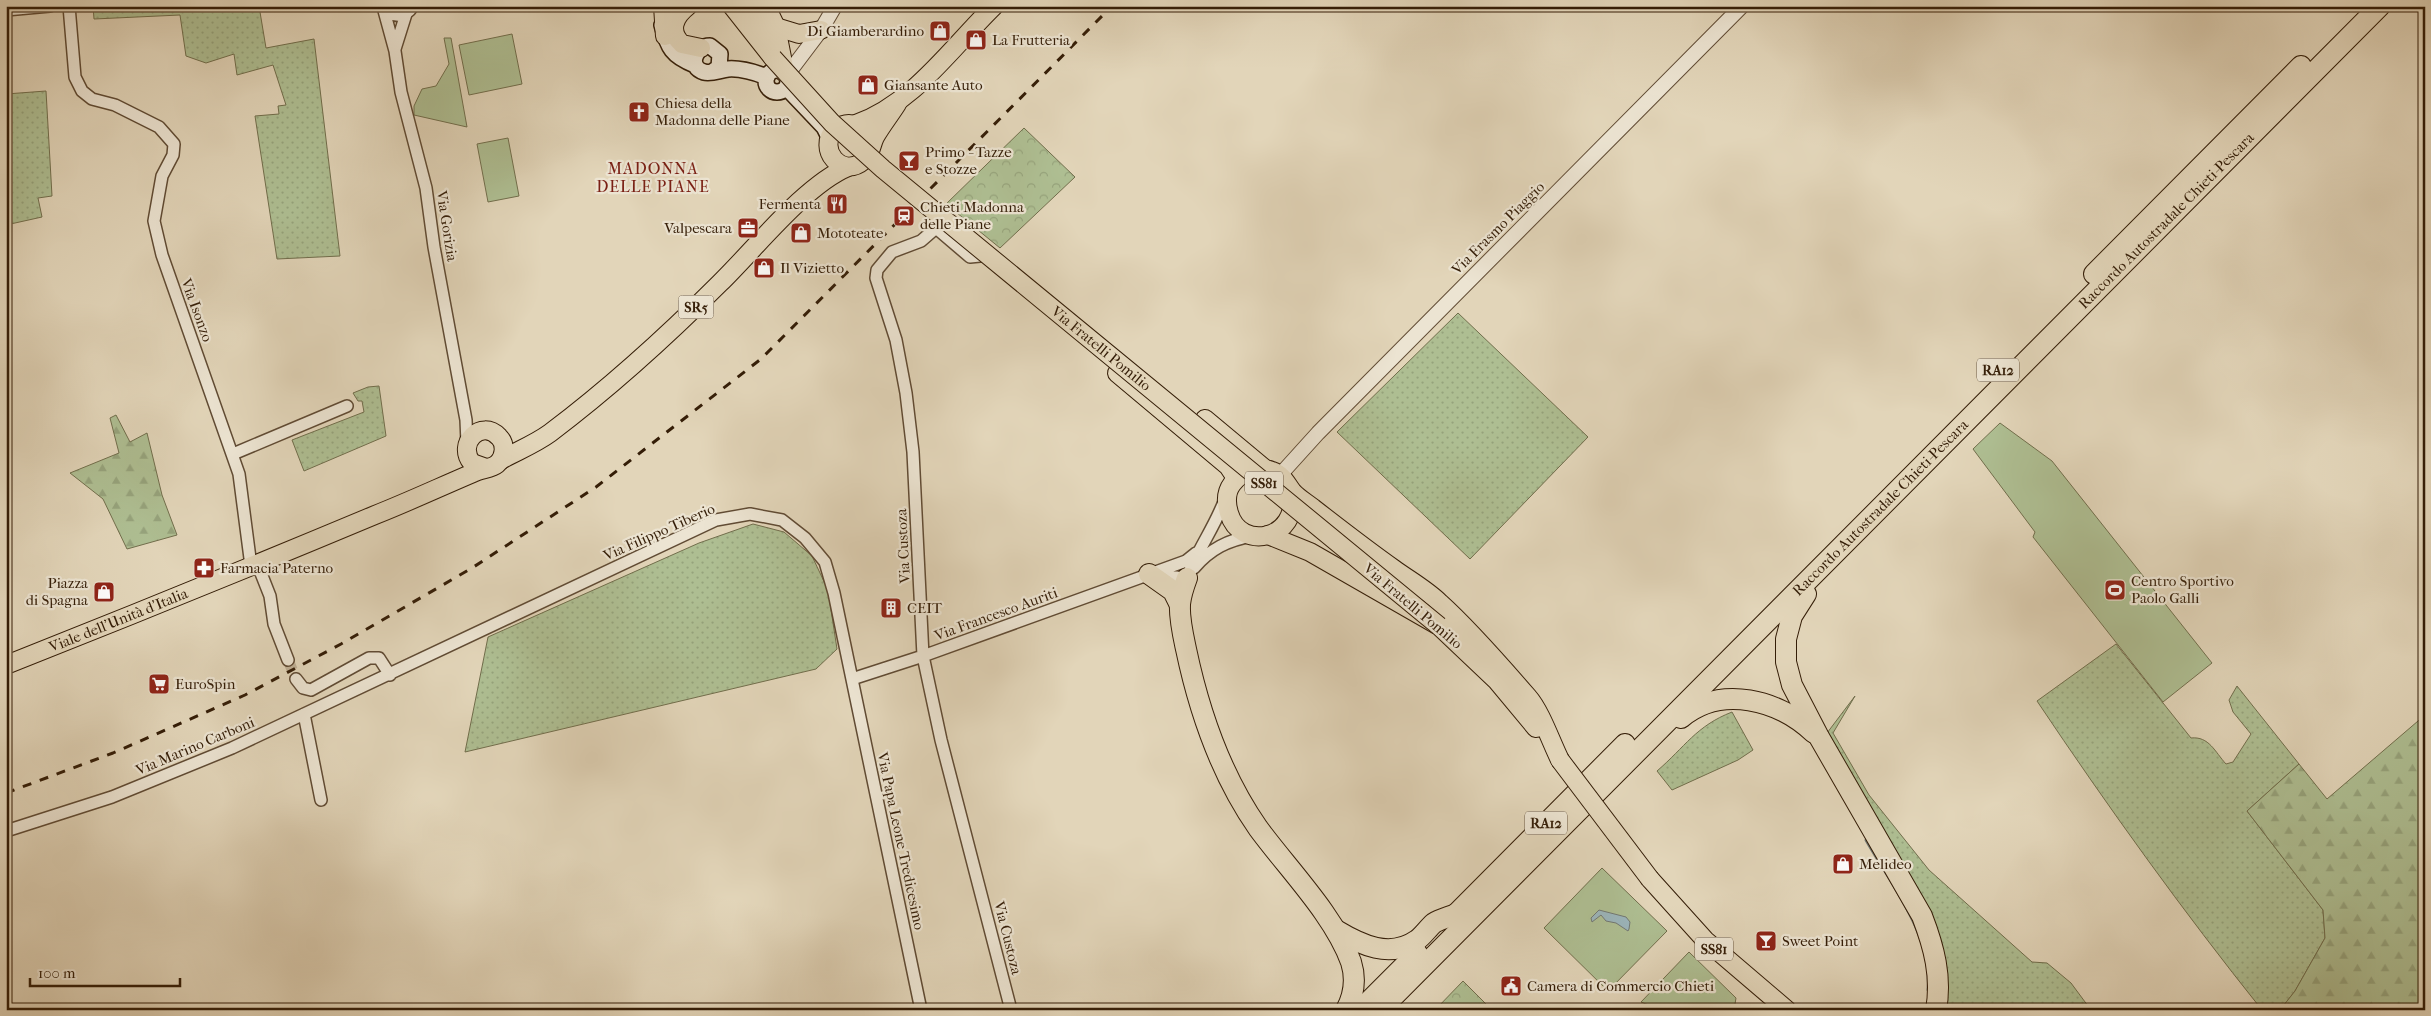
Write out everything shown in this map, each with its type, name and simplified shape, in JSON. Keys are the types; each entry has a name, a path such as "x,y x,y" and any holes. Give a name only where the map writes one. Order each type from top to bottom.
{"highway":[{"name":"Raccordo Autostradale Chieti-Pescara","path":"1360,1010 2360,6"},
{"name":"Raccordo Autostradale Chieti-Pescara","path":"1380,1010 2380,6"},
{"path":"1853,535 1848,550 1799,602 1792,616 1786,639 1786,662 1792,685 1819,737 1922,916 1932,941 1937,964 1939,988 1936,1010"},
{"path":"1149,574 1173,591 1180,605 1193,678 1205,720 1221,762 1257,826 1336,930 1350,960 1353,973 1353,991 1346,1010"},
{"path":"1180,605 1187,578"},
{"path":"1647,742 1668,731 1694,709 1718,701 1735,700 1760,702 1782,710 1797,719 1819,737"},
{"path":"1336,930 1366,946 1389,949 1404,946 1418,940 1436,922 1456,914"}],"main road":[{"path":"658,6 665,36 673,52 695,65 702,72 729,69 747,70"},
{"path":"663,6 665,36"},
{"path":"688,6 675,20 674,34 682,44 701,48 710,46 747,70 767,77 775,70 786,79 829,136 836,162 848,167"},
{"path":"766,6 776,27 786,79"},
{"name":"SR5","path":"848,167 857,165 866,159 871,146 897,104 994,6"},
{"name":"Via Fratelli Pomilio","path":"737,8 772,58 861,150 1438,626 1497,681 1560,760 1650,879 1705,940 1787,1010"},
{"path":"776,27 799,34 821,30"},
{"path":"695,65 694,57 701,48"},
{"path":"712,72 719,67 720,54"},
{"name":"SR5","path":"829,136 845,124 856,124 873,118 897,104"},
{"path":"856,124 867,132 871,146"},
{"name":"Viale dell'Unità d'Italia","path":"804,197 824,166 829,136"},
{"name":"Viale dell'Unità d'Italia","path":"6,664 254,565 453,481 493,464 550,433 641,360 804,197 835,172 848,167"},
{"path":"1090,340 1124,352 1292,492 1357,543 1440,602 1529,699 1560,760"},
{"path":"1090,340 1114,370 1228,466 1232,485 1228,509 1235,524 1243,531 1261,535 1310,552 1438,626"},
{"name":"Viale dell'Unità d'Italia","path":"492,433 516,439 531,437 573,414"},
{"path":"453,481 462,470 467,449 475,434 492,433 504,451 493,464 476,466 467,449"},
{"path":"1232,485 1242,474 1267,471"},
{"path":"1261,535 1278,531 1287,523 1292,514 1294,503 1292,492"}],"street":[{"path":"12,8 50,6"},
{"name":"Via Isonzo","path":"69,6 75,77 82,91 92,99 115,105 159,127 174,144 173,155 162,176 154,222 162,255 241,479 254,565 270,596 274,624 288,660"},
{"path":"383,6 396,16 412,9"},
{"name":"Via Gorizia","path":"383,6 395,51 401,92 426,188 434,247 463,406 467,449"},
{"path":"786,79 821,30 835,6"},
{"name":"Via Erasmo Piaggio","path":"1267,471 1318,433 1742,6"},
{"name":"Via Gorizia","path":"395,51 412,9"},
{"name":"Via Fratelli Pomilio","path":"936,228 970,257 997,254 1267,471"},
{"name":"Via Custoza","path":"936,228 921,241 892,252 877,270 876,278 896,340 906,393 913,452 923,656 941,740 1010,1010"},
{"path":"233,454 347,406"},
{"path":"463,406 492,433"},
{"path":"1187,578 1196,553 1217,521 1232,485"},
{"name":"Via Filippo Tiberio","path":"390,675 716,520 750,514 782,520 805,538 825,562 834,593 852,679"},
{"path":"1187,578 1202,559 1215,547 1237,538 1261,535"},
{"name":"Via Francesco Auriti","path":"852,679 923,656 1186,561 1196,553"},
{"name":"Via Francesco Auriti","path":"1149,574 1187,578"},
{"path":"296,680 303,688 311,690 369,658 379,658 390,675"},
{"name":"Via Marino Carboni","path":"6,830 112,796 232,748 390,675"},
{"name":"Via Papa Leone Tredicesimo","path":"852,679 921,1010"},
{"path":"304,714 321,800"}],"green space":[{"path":"93,6 259,6 266,48 314,39 340,256 277,259 255,116 279,114 278,106 286,105 273,65 237,75 234,54 206,63 186,56 180,15 94,19"},
{"path":"512,34 522,84 469,95 459,45"},
{"path":"444,38 451,38 467,127 414,115 414,106 422,89 436,86 449,64"},
{"path":"46,91 52,196 38,198 42,217 6,225 6,94"},
{"path":"1024,128 1075,177 1000,248 946,204"},
{"path":"508,138 519,196 488,202 477,144"},
{"path":"1458,313 1588,437 1470,559 1337,432"},
{"path":"379,386 386,436 304,471 292,440 364,412 362,401 358,401 353,393 368,387"},
{"path":"116,415 130,442 147,433 162,495 177,535 127,549 103,499 70,473 119,453 110,418"},
{"name":"Centro Sportivo Paolo Galli","path":"2000,423 2052,461 2212,663 2163,702 2033,537 2035,532 1973,449"},
{"path":"753,524 784,532 812,556 828,590 837,649 816,669 465,752 488,637 699,543"},
{"path":"2116,644 2191,738 2207,742 2226,764 2233,762 2251,734 2233,712 2229,700 2237,686 2299,764 2247,811 2323,910 2325,938 2295,991 2280,1010 2262,1010 2232,972 2146,858 2037,701"},
{"path":"1855,696 1833,733 1869,795 1929,870 2032,962 2047,963 2071,983 2091,1010 1945,1010 1947,981 1824,737"},
{"path":"1732,712 1753,750 1738,760 1672,790 1657,771 1700,730"},
{"path":"2425,715 2425,1010 2280,1010 2295,991 2325,938 2323,910 2247,811 2299,764 2327,799"},
{"path":"1602,868 1667,931 1608,991 1544,928"},
{"path":"1689,952 1736,998 1734,1010 1661,1010 1641,1002"},
{"path":"1463,981 1492,1010 1435,1010"}],"water":[{"path":"1599,910 1626,917 1630,922 1628,931 1616,923 1606,921 1601,915 1592,922 1591,918"}],"waterway":[{"path":"1866,840 1898,893 1917,930 1928,970 1928,990"}],"tunnel":[{"path":"288,660 296,679"}],"railway":[{"path":"6,793 113,753 245,695 341,644 472,568 596,487 761,359 1112,6"}],"place":[{"name":"Di Giamberardino","path":"940,31"},
{"name":"La Frutteria","path":"976,40"},
{"name":"Giansante Auto","path":"868,85"},
{"name":"Chiesa della Madonna delle Piane","path":"639,112"},
{"name":"Primo - Tazze e Stozze","path":"909,161"},
{"name":"Fermenta","path":"837,204"},
{"name":"Chieti Madonna delle Piane","path":"904,216"},
{"name":"Valpescara","path":"748,228"},
{"name":"Mototeate","path":"801,233"},
{"name":"Il Vizietto","path":"764,268"},
{"name":"Farmacia Paterno","path":"204,568"},
{"name":"Centro Sportivo Paolo Galli","path":"2115,590"},
{"name":"Piazza di Spagna","path":"104,592"},
{"name":"CEIT","path":"891,608"},
{"name":"EuroSpin","path":"159,684"},
{"name":"Melideo","path":"1843,864"},
{"name":"Sweet Point","path":"1766,941"},
{"name":"Camera di Commercio Chieti","path":"1511,986"}],"district":[{"name":"MADONNA DELLE PIANE","path":"653,177"}]}
